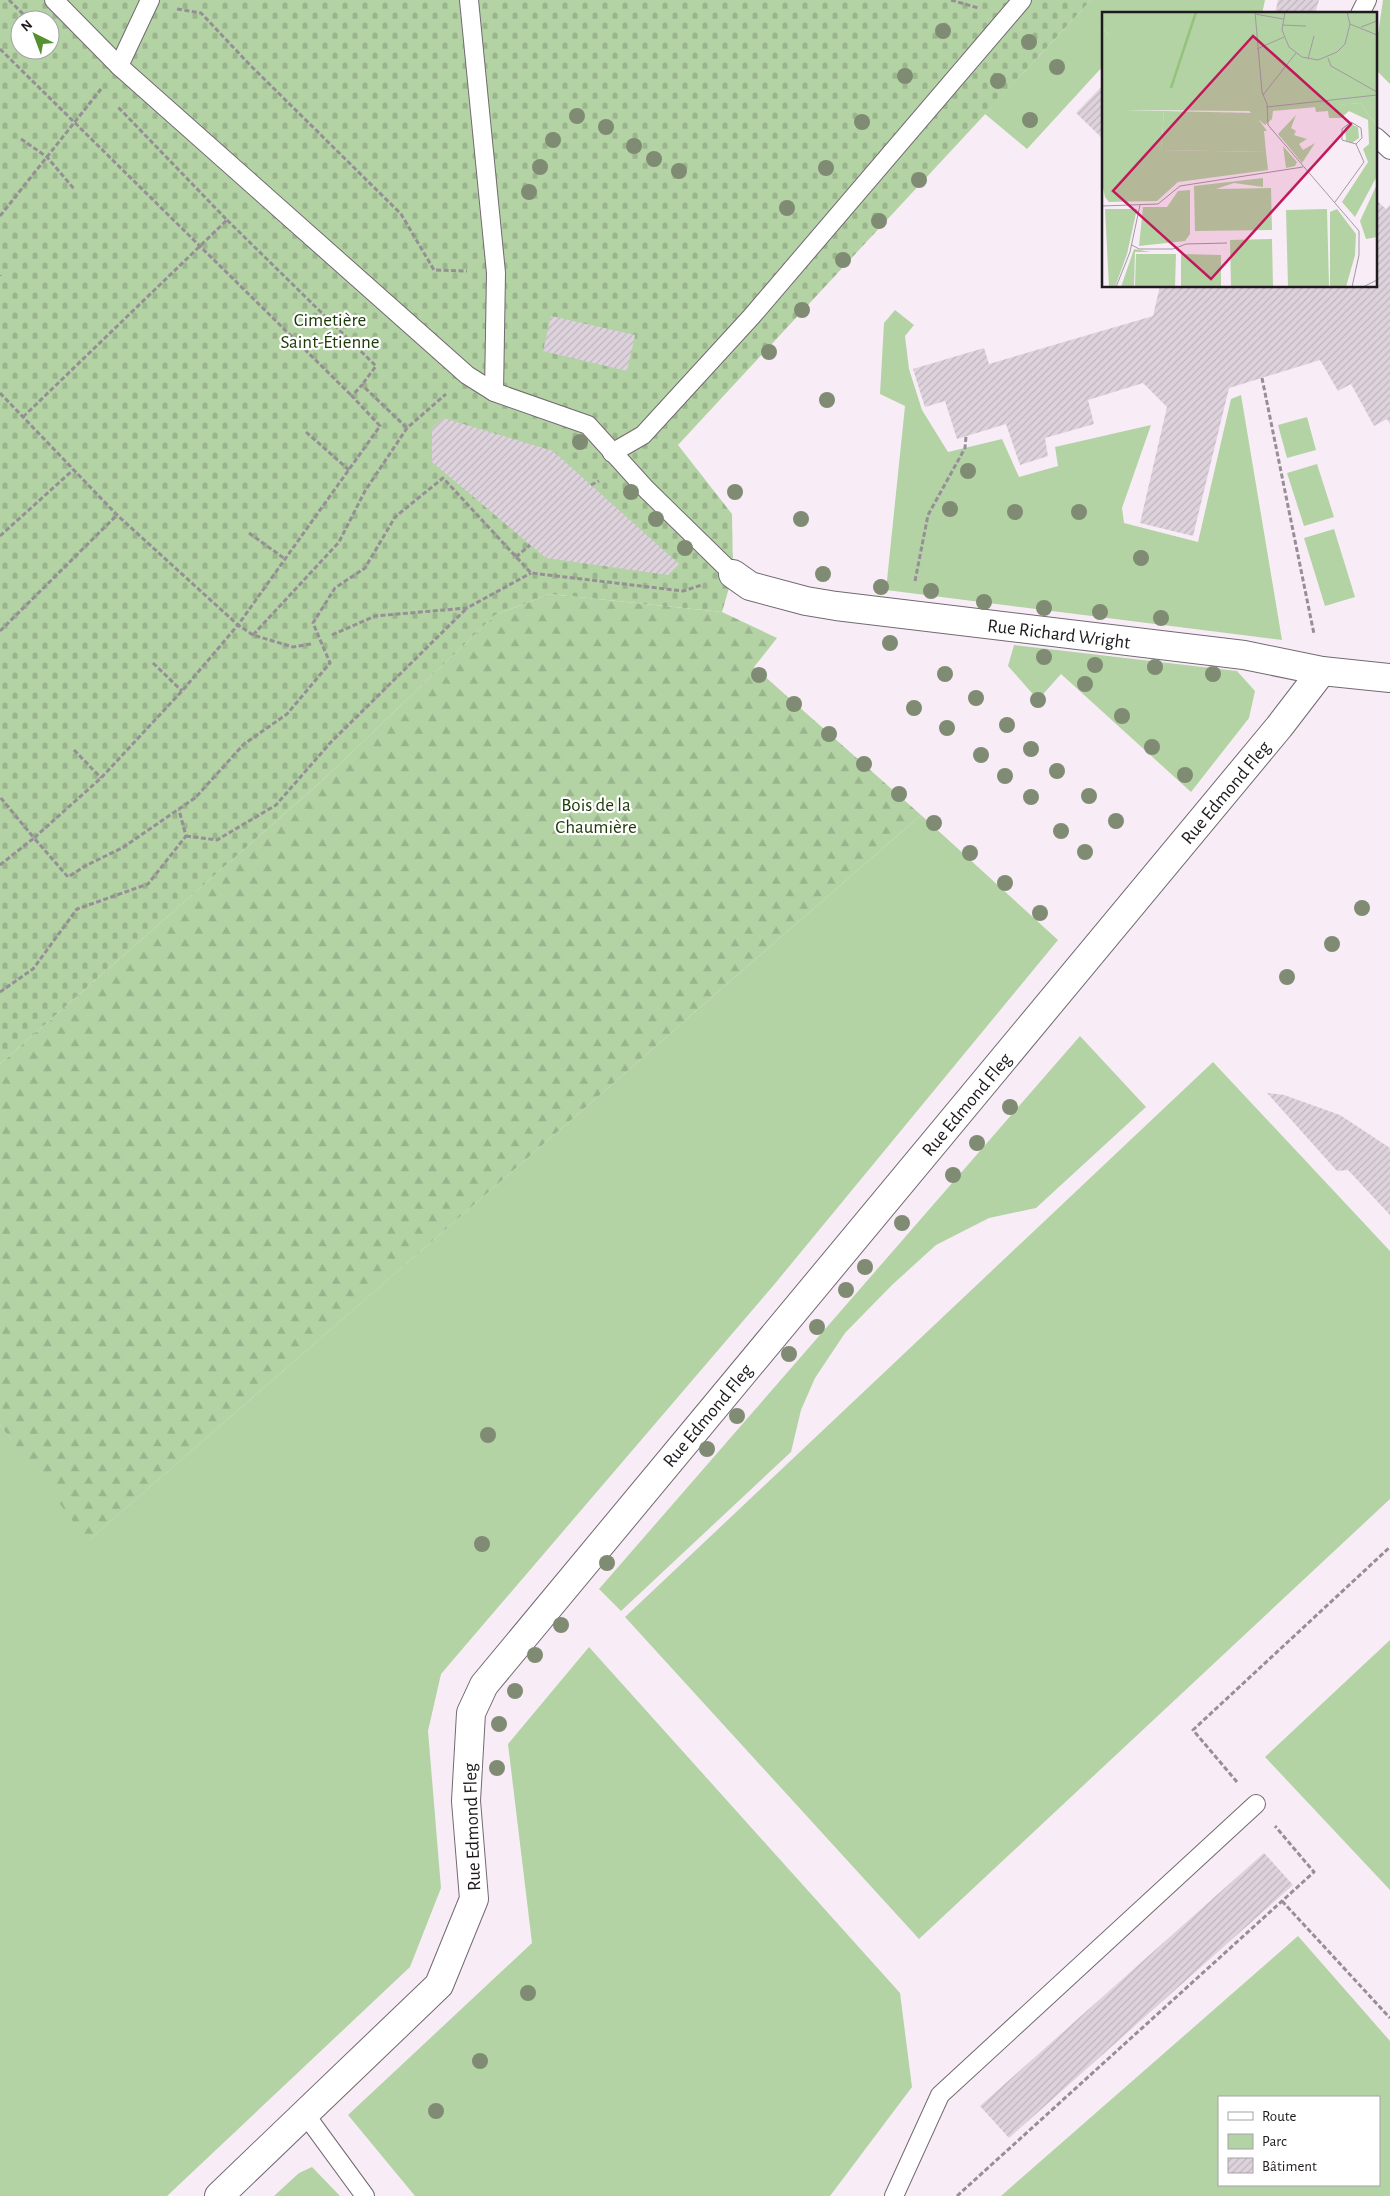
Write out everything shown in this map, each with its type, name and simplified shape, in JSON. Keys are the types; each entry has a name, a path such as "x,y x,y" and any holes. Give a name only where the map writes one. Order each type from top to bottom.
{"street":[{"name":"Rue Richard Wright","path":"733,574 750,586 806,601 921,617 1244,655 1322,671 1390,678"},
{"name":"Rue Edmond Fleg","path":"219,2196 439,1985 474,1900 466,1801 471,1713 484,1686 1280,727 1322,671"}],"lane":[{"path":"54,0 119,66 467,375 494,392 588,425 612,453 733,574"},
{"path":"469,0 496,272 494,392"},
{"path":"612,453 642,435 752,316 1022,0"},
{"path":"1361,12 1367,0"},
{"path":"119,66 149,2"},
{"path":"1378,139 1390,150"},
{"path":"894,2196 940,2095 1256,1804"},
{"path":"305,2114 365,2196"}],"path":[{"path":"9,0 19,10"},
{"path":"149,2 201,13 249,64 401,214 434,270 496,272"},
{"path":"0,49 352,396 380,426 238,625 182,691 101,778 34,838 0,865"},
{"path":"0,216 119,66"},
{"path":"100,89 107,96"},
{"path":"114,103 227,220 376,366 352,396"},
{"path":"21,140 47,157 74,190"},
{"path":"23,417 227,220"},
{"path":"253,635 339,542 365,491 407,428 467,375"},
{"path":"1262,378 1322,671"},
{"path":"362,384 407,428"},
{"path":"0,393 118,515 238,625 253,635 292,647 311,644"},
{"path":"306,432 349,470"},
{"path":"921,617 912,593 928,515 965,448 966,436"},
{"path":"0,536 73,470"},
{"path":"0,797 68,877 122,848 195,798 244,744 287,714 330,663 313,624 335,588 365,568 395,517 443,478 531,574"},
{"path":"0,631 118,515"},
{"path":"249,533 285,559"},
{"path":"516,557 530,545"},
{"path":"186,836 217,840 276,805 331,742 467,608 531,574 683,591 733,574"},
{"path":"332,635 375,616 467,608"},
{"path":"153,663 182,691"},
{"path":"74,750 101,778"},
{"path":"178,810 186,836"},
{"path":"0,992 33,969 77,909 148,884 186,836"},
{"path":"1282,1901 1390,2018"}],"green space":[{"name":"Cimetière Saint-Étienne","path":"0,0 1091,0 678,445 732,514 733,574 722,612 550,594 495,615 324,779 0,1064"},
{"path":"1091,0 1265,0 1262,12 1102,12 1102,67 1027,149 985,114"},
{"path":"1383,0 1390,0 1390,84 1378,72 1378,34"},
{"path":"895,310 914,325 905,336 909,369 922,410 948,452 1002,439 1019,477 1058,466 1055,447 1151,425 1122,508 1124,523 1198,542 1231,399 1241,395 1282,640 886,590 905,406 880,394 884,323"},
{"path":"1307,417 1316,450 1287,458 1278,425"},
{"path":"1317,464 1334,517 1304,526 1287,473"},
{"path":"1334,529 1355,597 1325,606 1304,538"},
{"name":"Bois de la Chaumière","path":"550,594 722,612 777,638 754,667 921,815 88,1541 0,1425 0,1064 324,779 495,615"},
{"path":"1014,645 1237,671 1255,691 1249,718 1191,792 1061,674 1038,700 1008,666"},
{"path":"921,815 1058,940 773,1286 441,1674 428,1731 441,1888 410,1967 167,2196 0,2196 0,1425 89,1540"},
{"path":"1080,1036 1146,1107 1036,1208 989,1218 936,1245 892,1285 845,1333 815,1378 801,1410 791,1452 621,1611 599,1589"},
{"path":"1213,1062 1390,1251 1390,1499 919,1939 625,1617"},
{"path":"1390,1640 1390,1890 1265,1757"},
{"path":"589,1647 900,1993 912,2087 830,2196 415,2196 348,2115 532,1943 508,1744"},
{"path":"1298,1936 1390,2041 1390,2196 1001,2196"},
{"path":"312,2167 340,2196 274,2196 299,2173"}],"building":[{"path":"1278,0 1319,0 1316,12 1275,12"},
{"path":"1102,86 1102,138 1076,113"},
{"path":"1378,202 1386,209 1390,205 1390,424 1387,419 1374,426 1351,384 1338,391 1320,360 1229,388 1193,536 1140,523 1167,407 1143,383 1088,400 1094,424 1045,438 1048,456 1020,465 1006,424 957,439 945,401 925,407 913,369 984,348 989,364 1153,316 1160,288 1378,288"},
{"path":"551,316 635,335 627,371 543,351"},
{"path":"443,418 553,451 679,564 668,575 546,558 432,462 432,429"},
{"path":"1267,1093 1284,1095 1340,1115 1390,1148 1390,1215 1348,1170 1337,1171"},
{"path":"1264,1853 1293,1885 1009,2138 980,2106"}]}
